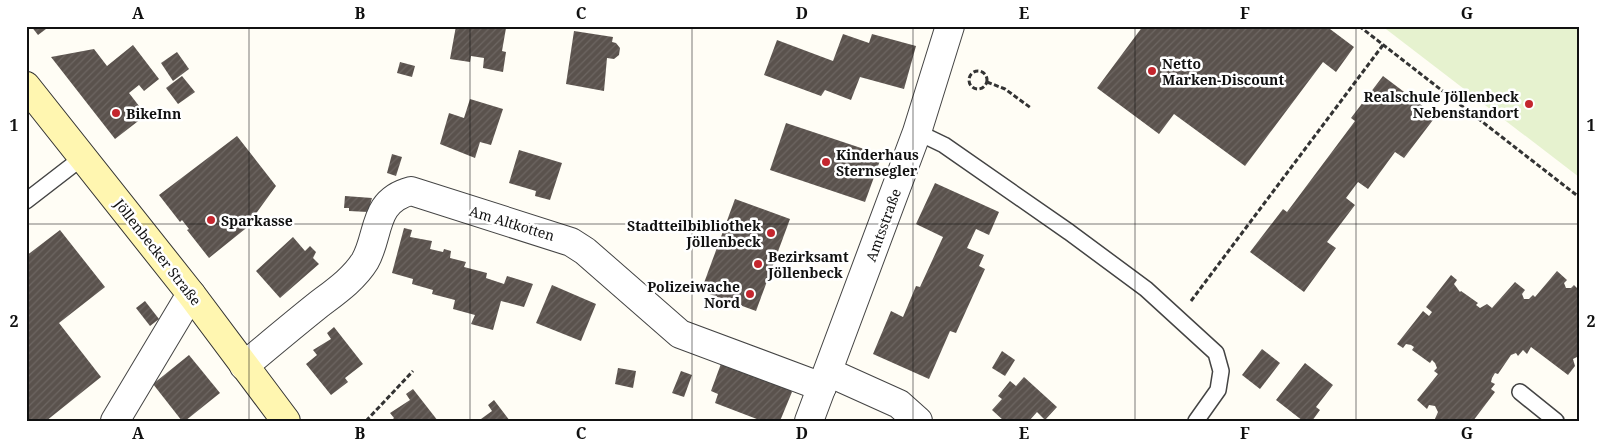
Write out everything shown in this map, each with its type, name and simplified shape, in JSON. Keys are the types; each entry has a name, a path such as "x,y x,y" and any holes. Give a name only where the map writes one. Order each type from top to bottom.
{"main road":[{"name":"Jöllenbecker Straße","path":"26,86 191,294 286,421"}],"street":[{"name":"Amtsstraße","path":"809,421 917,132 950,26"},
{"name":"Am Altkotten","path":"244,366 352,278 366,259 375,226 387,206 401,194 411,192 571,242 680,334 891,400 918,421"},
{"path":"115,421 191,294"}],"lane":[{"path":"917,132 944,145 1069,232 1146,289 1216,353 1221,371 1218,390 1196,421"},
{"path":"26,201 83,156"},
{"path":"1520,392 1556,421"}],"path":[{"path":"1359,26 1579,196"},
{"path":"1179,318 1383,45"},
{"path":"979,70 985,73 987,82 984,87 978,90 970,86 968,80 970,74 979,70"},
{"path":"987,82 1005,89 1031,108"},
{"path":"366,421 414,371"}],"green space":[{"name":"Realschule Jöllenbeck Nebenstandort","path":"1382,26 1579,26 1579,177"}],"building":[{"path":"31,26 50,26 38,35"},
{"path":"456,26 506,28 502,51 506,52 503,72 483,68 484,58 471,56 470,62 450,59"},
{"path":"1143,26 1326,26 1354,47 1336,72 1323,62 1245,166 1174,114 1159,134 1097,88"},
{"path":"574,31 613,37 612,42 616,43 620,48 619,55 614,59 607,58 604,91 566,84"},
{"path":"843,34 869,43 872,34 916,46 904,89 860,77 851,100 825,90 821,96 764,75 777,40 833,61"},
{"path":"133,45 159,79 144,91 139,85 129,93 146,115 115,139 51,57 94,49 107,66"},
{"path":"177,52 189,69 173,81 161,63"},
{"path":"400,62 415,66 412,77 397,73"},
{"path":"182,76 195,92 178,104 166,88"},
{"path":"1383,76 1436,116 1404,158 1395,152 1368,189 1358,182 1346,198 1355,205 1327,242 1336,248 1304,292 1250,252 1283,209 1287,212 1355,121 1351,118"},
{"path":"470,99 503,109 491,145 480,142 475,158 440,144 449,113 464,118"},
{"name":"Kinderhaus Sternsegler","path":"786,123 882,155 865,202 770,170"},
{"path":"237,136 276,186 249,223 250,225 209,258 187,230 189,229 182,220 180,222 159,195"},
{"path":"519,150 562,163 550,200 535,196 536,191 509,183"},
{"path":"392,154 402,157 396,176 387,173"},
{"path":"935,183 999,212 989,235 976,229 967,248 984,255 979,266 985,269 956,333 950,331 929,379 873,354 891,311 903,317 916,286 920,287 943,237 916,224"},
{"path":"345,196 372,198 368,212 349,211 349,208 344,208"},
{"path":"735,199 790,219 756,311 701,291"},
{"path":"404,228 412,230 410,237 432,241 430,249 443,252 444,249 451,251 450,258 466,262 464,267 487,273 486,278 504,284 507,276 533,284 524,307 501,301 493,330 471,324 475,315 453,309 455,300 432,294 433,290 412,284 413,279 392,273"},
{"path":"60,230 105,287 59,323 101,377 46,421 26,421 26,256"},
{"path":"293,237 305,251 310,246 316,252 313,258 319,264 280,298 256,271"},
{"path":"1557,271 1567,280 1564,283 1566,288 1571,288 1574,285 1577,288 1579,286 1579,356 1573,359 1575,366 1568,375 1531,347 1527,354 1523,350 1518,356 1516,353 1511,355 1498,374 1495,373 1491,382 1495,384 1491,389 1495,392 1473,421 1434,421 1438,412 1435,406 1429,405 1427,409 1417,400 1438,374 1434,371 1437,368 1435,363 1432,360 1430,363 1412,350 1414,347 1411,345 1406,344 1403,348 1397,344 1423,311 1429,316 1432,312 1426,307 1451,275 1457,280 1454,284 1460,292 1478,303 1476,305 1480,308 1487,304 1492,308 1515,282 1525,290 1522,294 1524,299 1529,299 1533,295 1535,297"},
{"path":"552,285 596,304 581,341 536,323"},
{"path":"145,301 159,319 150,326 136,308"},
{"path":"334,327 363,364 345,378 348,382 331,395 306,364 317,355 313,350 331,339 327,333"},
{"path":"1262,349 1280,363 1260,389 1242,375"},
{"path":"1002,351 1015,360 1005,376 992,368"},
{"path":"189,355 220,393 185,421 182,421 153,384"},
{"path":"722,361 787,384 792,392 780,421 762,421 715,403 718,394 711,391"},
{"path":"1305,363 1333,385 1316,407 1320,410 1312,421 1303,421 1276,400"},
{"path":"618,368 636,371 633,388 615,384"},
{"path":"681,371 692,375 684,397 672,393"},
{"path":"1024,377 1057,407 1045,420 1037,412 1029,421 1004,421 992,410 1002,399 998,396 1010,381 1016,386"},
{"path":"413,389 438,421 391,421 394,418 390,413 410,400 406,394"},
{"path":"494,400 510,421 481,419 492,411 488,405"}],"place":[{"name":"Netto Marken-Discount","path":"1152,71"},
{"name":"Realschule Jöllenbeck Nebenstandort","path":"1529,104"},
{"name":"BikeInn","path":"116,113"},
{"name":"Kinderhaus Sternsegler","path":"826,162"},
{"name":"Sparkasse","path":"211,220"},
{"name":"Stadtteilbibliothek Jöllenbeck","path":"771,233"},
{"name":"Bezirksamt Jöllenbeck","path":"758,264"},
{"name":"Polizeiwache Nord","path":"750,294"}]}
